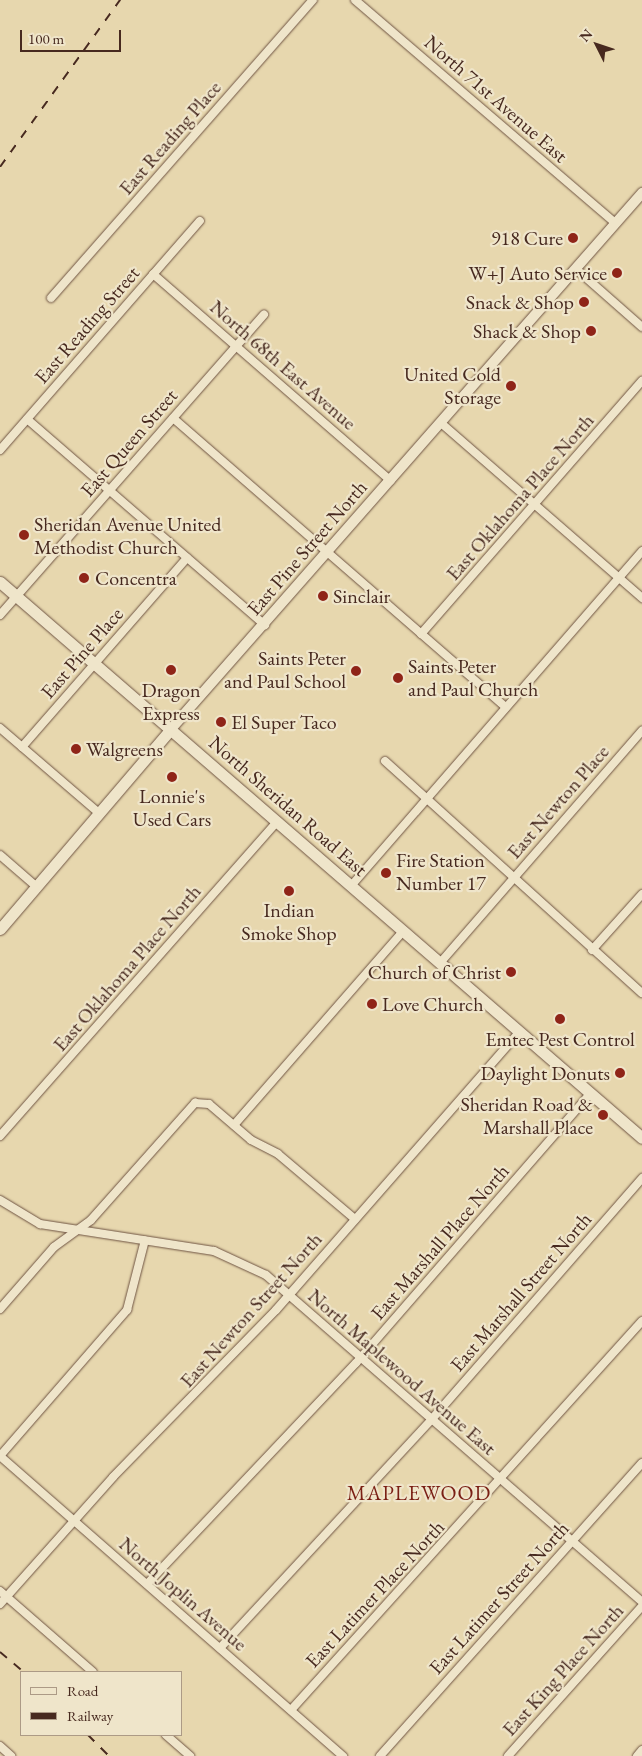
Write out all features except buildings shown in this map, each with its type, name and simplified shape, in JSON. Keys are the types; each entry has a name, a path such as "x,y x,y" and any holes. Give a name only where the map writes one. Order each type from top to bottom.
{"main road":[{"name":"North Sheridan Road East","path":"0,582 642,1138"},
{"name":"East Pine Street North","path":"0,929 171,729"}],"street":[{"name":"East Reading Place","path":"51,298 313,0"},
{"name":"North 71st Avenue East","path":"355,0 615,223"},
{"name":"East Pine Street North","path":"171,729 328,553 642,193"},
{"name":"East Reading Street","path":"0,450 200,221"},
{"path":"576,269 642,327"},
{"name":"North 68th East Avenue","path":"153,274 391,481"},
{"name":"East Queen Street","path":"0,615 264,315"},
{"name":"East Oklahoma Place North","path":"421,634 642,381"},
{"path":"172,418 506,707"},
{"path":"27,419 264,625"},
{"path":"441,423 642,598"},
{"path":"351,886 642,551"},
{"name":"East Pine Place","path":"22,747 186,558"},
{"path":"0,728 100,814"},
{"name":"East Newton Place","path":"440,963 642,731"},
{"path":"385,761 515,877 592,950 642,993"},
{"name":"East Oklahoma Place North","path":"0,1136 278,822"},
{"path":"0,855 37,887"},
{"path":"592,950 642,894"},
{"path":"234,1126 403,931"},
{"name":"East Newton Street North","path":"0,1604 3,1594 290,1295 354,1219 519,1032"},
{"name":"East Marshall Place North","path":"147,1584 361,1358 590,1094"},
{"path":"0,1310 54,1246 77,1233 188,1106 209,1104 234,1126 283,1158 354,1219"},
{"name":"East Marshall Street North","path":"220,1648 432,1419 642,1178"},
{"name":"North Maplewood Avenue East","path":"0,1200 40,1224 77,1233 144,1240 235,1258 290,1295 642,1604"},
{"path":"0,1456 127,1310 144,1240"},
{"name":"East Latimer Place North","path":"291,1710 502,1481 642,1321"},
{"name":"North Joplin Avenue","path":"0,1456 343,1756"},
{"name":"East Latimer Street North","path":"380,1756 642,1463"},
{"path":"3,1594 93,1671"},
{"name":"East King Place North","path":"508,1756 642,1604"},
{"path":"167,1736 190,1756"},
{"path":"0,1746 11,1756"}],"railway":[{"path":"0,167 120,0"},
{"path":"0,1652 23,1671"},
{"path":"89,1736 109,1756"}],"place":[{"name":"918 Cure","path":"573,238"},
{"name":"W+J Auto Service","path":"617,273"},
{"name":"Snack & Shop","path":"584,302"},
{"name":"Shack & Shop","path":"591,331"},
{"name":"United Cold Storage","path":"511,386"},
{"name":"Sheridan Avenue United Methodist Church","path":"24,535"},
{"name":"Concentra","path":"84,578"},
{"name":"Sinclair","path":"323,596"},
{"name":"Dragon Express","path":"171,670"},
{"name":"Saints Peter and Paul School","path":"356,671"},
{"name":"Saints Peter and Paul Church","path":"398,678"},
{"name":"El Super Taco","path":"221,722"},
{"name":"Walgreens","path":"76,749"},
{"name":"Lonnie's Used Cars","path":"172,777"},
{"name":"Fire Station Number 17","path":"386,873"},
{"name":"Indian Smoke Shop","path":"289,891"},
{"name":"Church of Christ","path":"511,972"},
{"name":"Love Church","path":"372,1004"},
{"name":"Emtec Pest Control","path":"560,1019"},
{"name":"Daylight Donuts","path":"620,1073"},
{"name":"Sheridan Road & Marshall Place","path":"603,1115"}],"district":[{"name":"MAPLEWOOD","path":"419,1493"}]}
